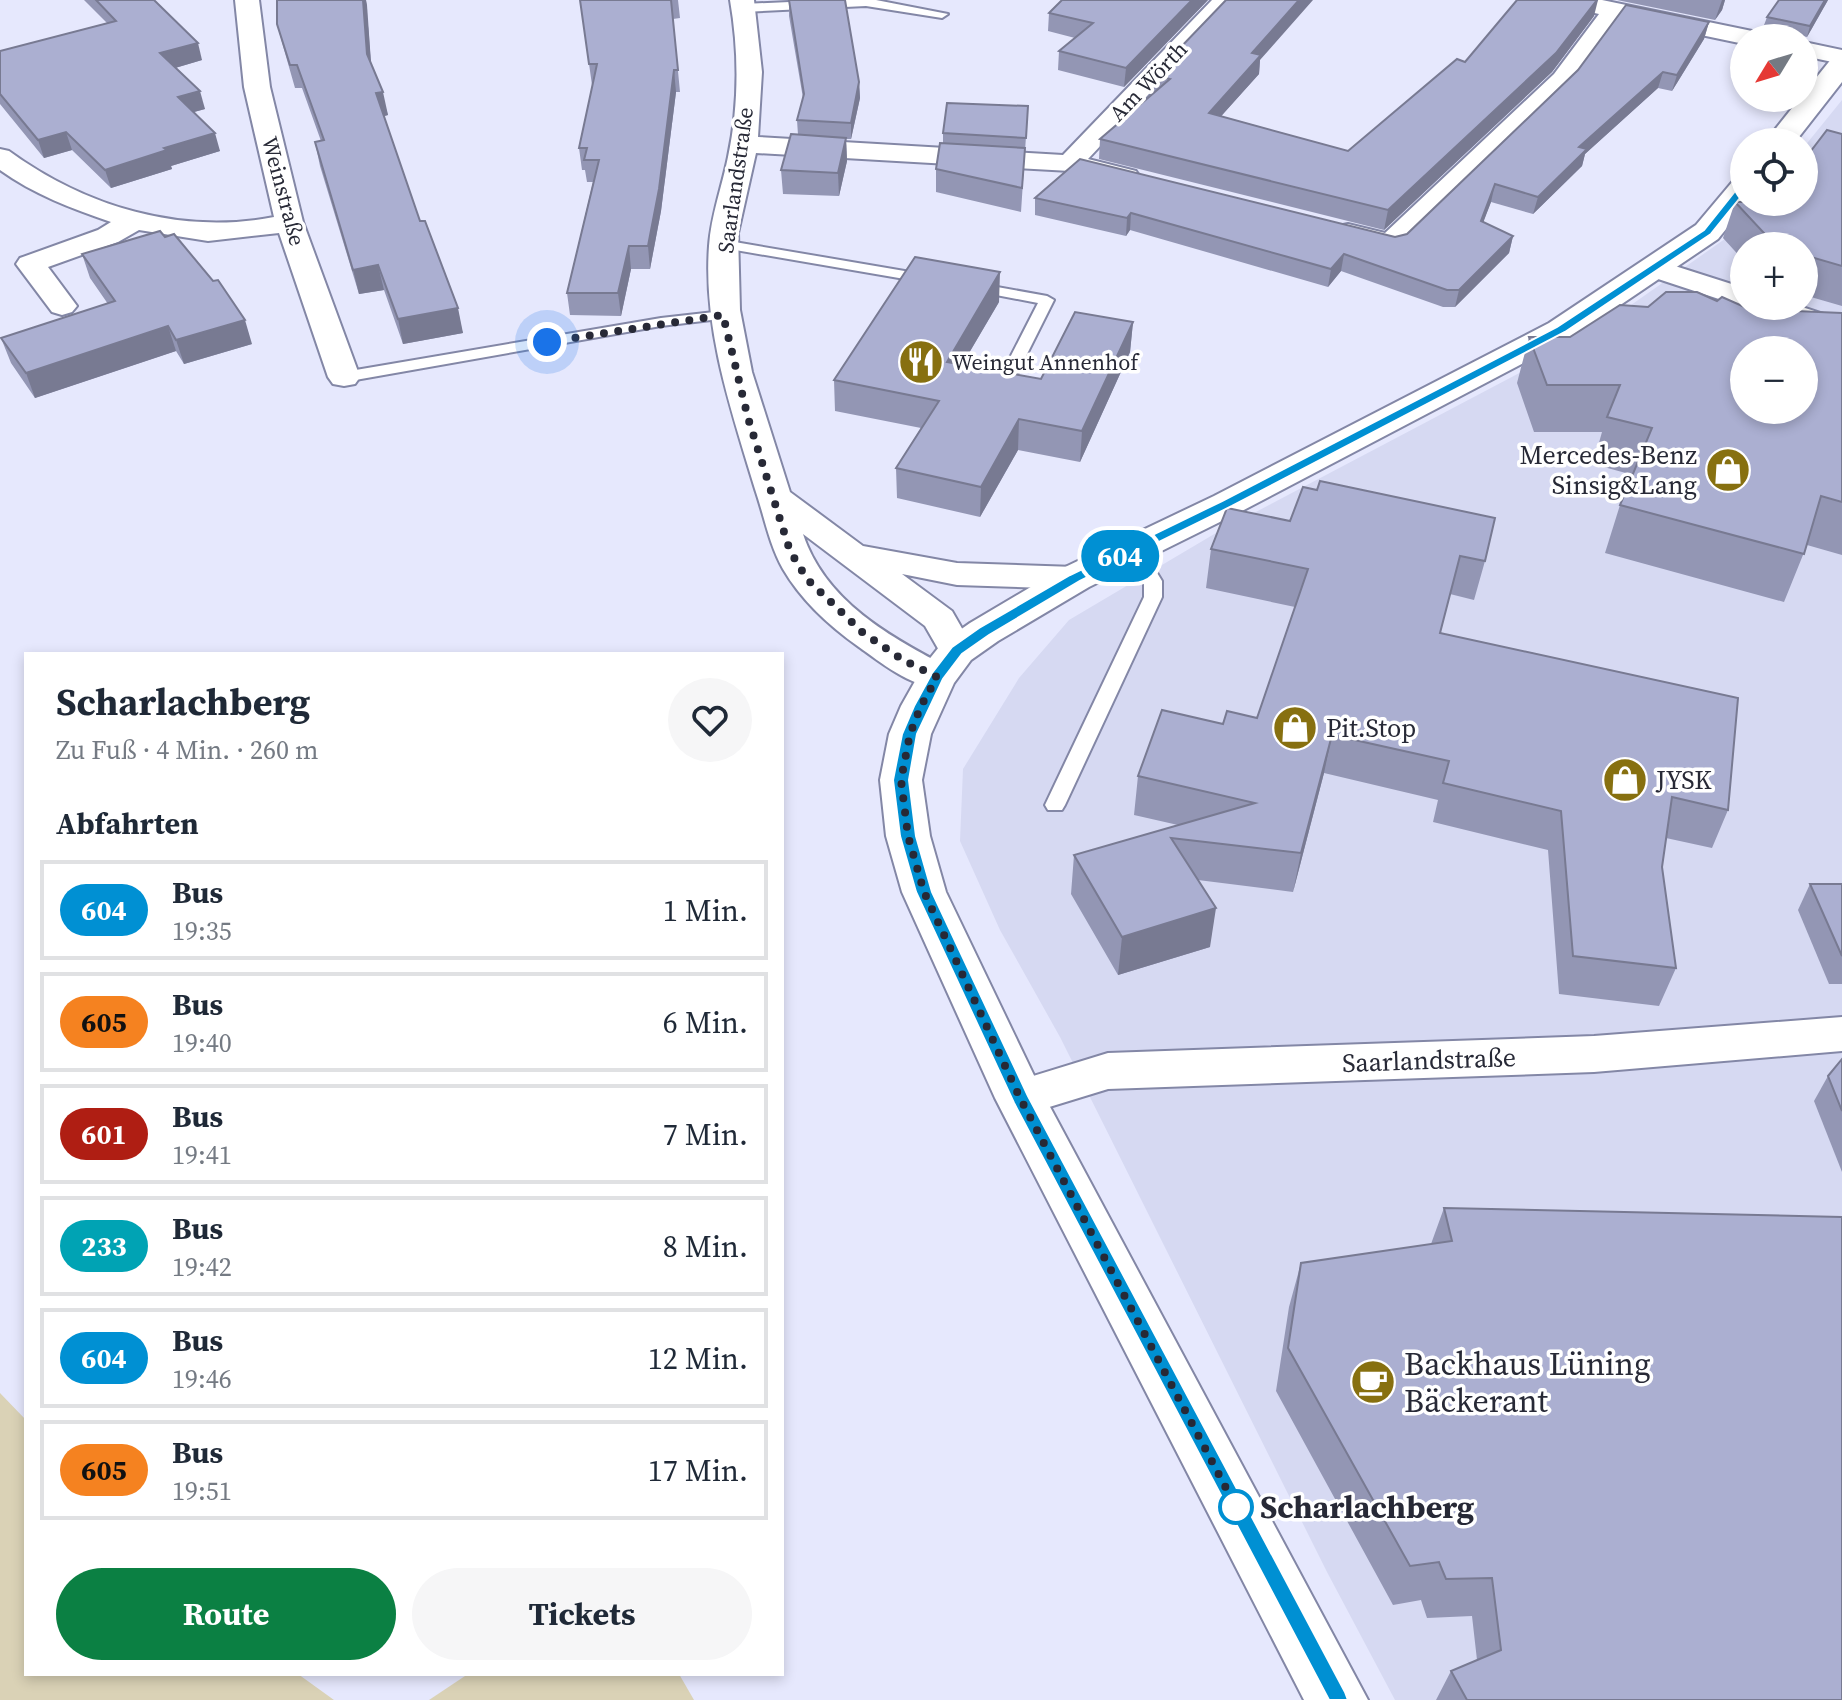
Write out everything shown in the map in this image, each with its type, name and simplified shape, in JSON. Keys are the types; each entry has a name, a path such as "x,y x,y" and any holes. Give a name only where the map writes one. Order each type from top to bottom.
{"main road":[{"path":"1791,128 1842,64"},
{"path":"1337,1700 1020,1098 924,892 908,836 901,780 910,734 921,706 947,664 1008,616 1075,578 1561,330 1707,232 1730,204"}],"street":[{"name":"Weinstraße","path":"247,0 257,87 289,222 344,377"},
{"name":"Am Wörth","path":"1070,163 1225,0"},
{"path":"1567,0 1730,34"},
{"name":"Saarlandstraße","path":"742,4 750,39 745,144 723,244 723,315 748,418 790,551 807,579 862,632 903,660 947,664"},
{"path":"1330,228 1391,243 1563,79 1614,10"},
{"path":"1818,52 1842,57"},
{"path":"745,144 1070,163 1146,182"},
{"path":"0,157 19,173 135,220 197,232 244,230 289,222"},
{"path":"62,306 30,264 108,236 135,220"},
{"path":"1653,268 1730,293"},
{"path":"1812,320 1842,330"},
{"path":"775,497 939,619 947,664"},
{"path":"849,551 957,574 1075,578"},
{"name":"Saarlandstraße","path":"1020,1098 1108,1071 1594,1054 1842,1034"}],"lane":[{"path":"742,4 866,2 942,14"},
{"path":"723,244 1047,300 1005,383"},
{"path":"344,377 661,322 723,315"},
{"path":"1055,805 1153,597 1153,581 1134,549"}],"shaded area":[{"path":"1842,100 1842,1700 1395,1700 1327,1572 1060,1037 1000,930 960,841 963,769 1019,678 1069,620 1216,533 1580,341 1730,235 1730,320 1818,320 1818,232 1735,232 1770,216 1818,216 1818,130"},
{"path":"0,1393 24,1418 24,1676 301,1676 334,1700 0,1700"},
{"path":"465,1676 680,1676 694,1700 429,1700"}],"building":[{"path":"96,0 154,0 198,43 160,53 200,91 178,97 215,133 105,170 66,132 38,140 0,94 0,51 116,21"},
{"path":"277,0 363,0 367,54 383,92 376,93 420,221 425,221 458,308 398,319 378,265 353,270 315,142 324,140 297,65 290,65 277,24"},
{"path":"580,0 671,0 678,70 674,70 659,189 648,246 629,246 618,293 567,293 599,160 584,160 587,148 579,148 597,64 589,64"},
{"path":"789,0 845,0 859,82 851,123 797,120 804,94"},
{"path":"1062,0 1192,0 1126,68 1059,51 1093,23 1049,13"},
{"path":"1226,0 1299,0 1252,53 1261,55 1209,113 1348,151 1457,59 1465,62 1517,0 1597,0 1556,53 1388,210 1100,139 1170,79 1154,75"},
{"path":"1779,0 1825,0 1811,24 1767,17"},
{"path":"1626,5 1709,22 1677,75 1663,72 1579,147 1587,149 1538,197 1495,184 1481,221 1513,236 1459,290 1447,290 1344,254 1331,269 1131,213 1127,218 1035,198 1080,159 1395,237 1407,234 1578,70"},
{"path":"947,103 1028,106 1026,138 943,133"},
{"path":"1827,130 1842,134 1842,266 1818,259 1818,232 1763,232 1748,216 1818,216 1818,142"},
{"path":"791,134 846,138 838,173 781,170"},
{"path":"940,143 1025,148 1022,188 936,169"},
{"path":"160,231 165,237 174,234 213,281 218,280 245,320 176,340 168,326 26,373 1,338 115,301 82,254"},
{"path":"915,257 1000,272 947,362 1041,379 1075,312 1133,322 1082,431 1019,419 981,487 896,468 939,401 834,380"},
{"name":"Mercedes-Benz Sinsig&Lang","path":"1666,292 1697,292 1717,301 1722,297 1730,301 1730,320 1818,320 1818,312 1842,313 1842,502 1821,496 1804,554 1620,505 1652,428 1607,417 1620,385 1547,385 1529,337 1570,337 1620,305 1648,307"},
{"path":"1320,481 1495,518 1485,561 1460,556 1440,633 1738,698 1728,810 1672,797 1662,867 1676,968 1573,956 1561,811 1443,783 1449,761 1332,735 1301,853 1171,838 1216,908 1122,937 1074,855 1255,803 1138,776 1162,710 1223,724 1227,711 1257,718 1308,569 1211,549 1227,508 1290,521 1303,487 1317,490"},
{"path":"1810,884 1842,884 1842,956"},
{"path":"1842,1059 1842,1111 1828,1076"},
{"path":"1444,1208 1842,1217 1842,1700 1467,1700 1451,1671 1501,1650 1492,1578 1446,1579 1439,1562 1410,1566 1288,1348 1301,1263 1452,1241"}],"bus line":[{"name":"604","path":"1337,1700 1020,1098 924,892 908,836 901,780 910,734 937,677 957,651 1008,616 1075,578 1227,504 1561,330 1707,232 1730,204"}],"place":[{"name":"Weingut Annenhof","path":"921,362"},
{"name":"Mercedes-Benz Sinsig&Lang","path":"1728,470"},
{"name":"Pit.Stop","path":"1295,728"},
{"name":"JYSK","path":"1625,780"},
{"name":"Backhaus Lüning Bäckerant","path":"1373,1382"},
{"name":"Scharlachberg","path":"1236,1507"}],"route":[{"path":"547,342 661,322 723,315 748,418 790,551 807,579 862,632 903,660 937,677 910,734 901,780 908,836 924,892 1020,1098 1236,1507"}]}
